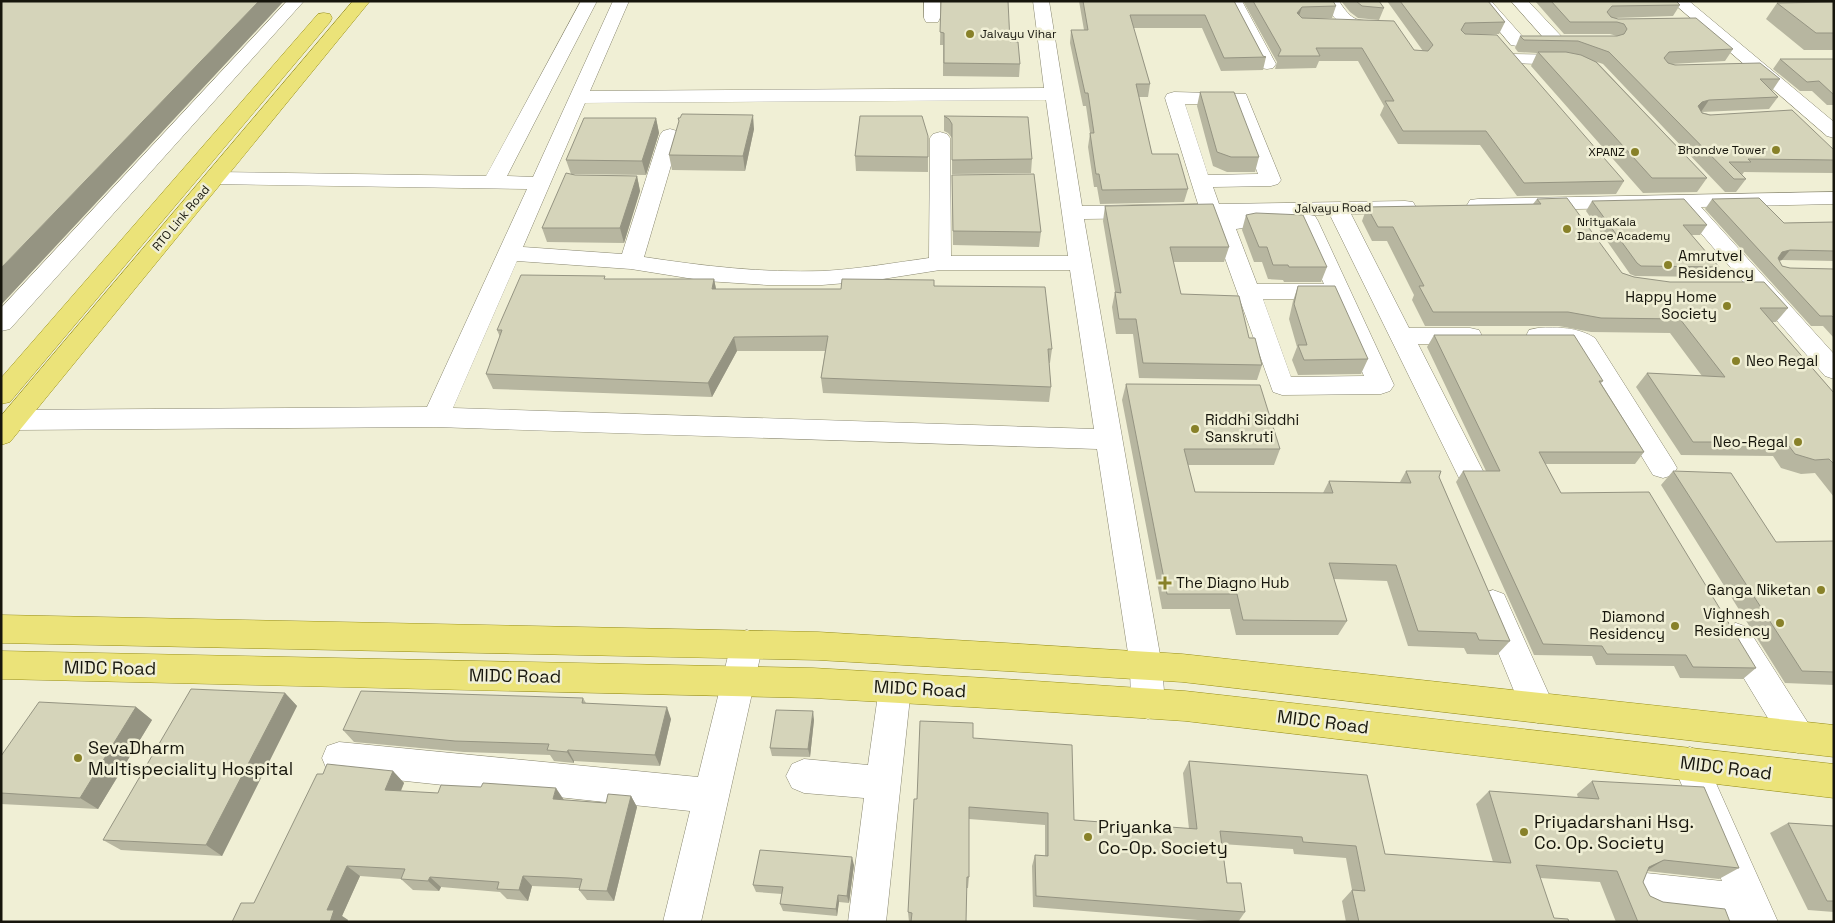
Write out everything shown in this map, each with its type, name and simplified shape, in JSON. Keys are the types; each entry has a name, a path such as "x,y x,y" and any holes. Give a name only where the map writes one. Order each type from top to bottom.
{"main road":[{"name":"RTO Link Road","path":"1,395 338,1"},
{"name":"RTO Link Road","path":"8,428 362,1"},
{"path":"1,629 818,646 1146,666 1834,741"},
{"name":"MIDC Road","path":"1,665 740,681 895,688 1185,706 1834,781"}],"street":[{"path":"1,324 296,1"},
{"path":"494,183 589,1"},
{"path":"436,417 621,1"},
{"path":"1041,1 1080,263 1111,389 1109,439 1146,666 1148,704"},
{"path":"1234,1 1267,64"},
{"path":"1331,1 1342,19 1356,26"},
{"path":"1482,1 1514,50 1525,74"},
{"path":"1514,50 1580,56 1556,41 1519,1"},
{"path":"1679,1 1814,116 1790,116 1830,140"},
{"path":"1817,1 1834,14"},
{"path":"1330,26 1395,26 1386,14"},
{"path":"1680,23 1705,23"},
{"path":"1514,50 1556,41"},
{"path":"1732,68 1758,67"},
{"path":"579,97 1055,94"},
{"path":"1200,181 1271,180 1239,98 1174,98 1200,181 1211,210"},
{"path":"632,262 646,183 670,135"},
{"path":"940,138 950,182 940,263"},
{"path":"215,178 540,184"},
{"path":"1796,180 1834,180"},
{"path":"1703,184 1719,201"},
{"path":"1461,206 1567,204 1631,195 1685,202 1829,202"},
{"path":"1685,202 1834,370"},
{"path":"1567,204 1583,227"},
{"name":"Jalvayu Road","path":"1072,213 1211,210 1240,216 1337,208 1423,206"},
{"path":"1337,208 1469,471"},
{"path":"1240,216 1307,221 1381,385 1282,386 1223,222 1240,216"},
{"path":"508,253 632,262 706,274 767,278 822,278 870,274 940,263 1080,263"},
{"path":"1730,287 1761,287"},
{"path":"1248,292 1338,291"},
{"path":"1401,336 1574,337 1580,339 1586,344 1663,468"},
{"path":"8,428 436,417 1109,439"},
{"path":"1483,579 1538,708"},
{"path":"1721,612 1798,737"},
{"path":"682,922 740,681 747,644"},
{"path":"867,922 895,688"},
{"path":"339,758 712,796"},
{"path":"1690,764 1755,912"},
{"path":"804,776 884,783"},
{"path":"1646,892 1755,912"}],"building":[{"path":"1,1 259,1 1,268"},
{"path":"941,1 1008,1 1010,42 1018,42 1020,64 944,63 944,33 940,32"},
{"path":"1083,1 1234,1 1263,56 1266,57 1224,58 1205,15 1130,15 1150,84 1136,84 1152,154 1178,154 1188,189 1102,190 1099,174 1096,174 1090,133 1094,133 1088,93 1085,93 1071,30 1088,30"},
{"path":"1253,1 1333,1 1336,6 1302,7 1297,13 1302,18 1394,21 1414,50 1428,51 1433,45 1400,1 1488,1 1505,22 1465,23 1461,30 1465,34 1497,35 1624,181 1524,183 1486,131 1403,131 1385,101 1394,101 1362,48 1316,48 1320,56 1278,56 1281,50"},
{"path":"1356,1 1379,1 1384,8 1362,6"},
{"path":"1551,1 1676,1 1680,5 1612,6 1607,12 1611,17 1618,19 1696,18 1733,49 1669,52 1664,58 1668,63 1675,65 1760,63 1780,79 1760,79 1778,97 1709,100 1702,102 1698,106 1702,113 1710,115 1792,110 1834,150 1834,160 1748,159 1751,162 1729,162 1746,179 1734,179 1609,52 1578,41 1524,40 1520,36 1617,36 1624,34 1627,29 1624,24 1617,22 1570,22"},
{"path":"1834,2 1834,33 1816,33 1777,3"},
{"path":"1538,52 1566,52 1581,55 1596,62 1707,178 1652,178"},
{"path":"1780,59 1834,59 1834,95 1819,81 1807,82"},
{"path":"1200,92 1234,92 1259,157 1231,157 1217,152"},
{"path":"682,114 753,115 743,156 669,155 679,121 678,118"},
{"path":"860,116 922,116 928,136 928,157 855,156"},
{"path":"944,116 1028,117 1032,159 952,160 952,124"},
{"path":"584,118 656,118 642,161 566,160"},
{"path":"566,173 575,175 637,176 620,228 542,228"},
{"path":"1034,174 1041,232 953,231 952,175"},
{"path":"1567,198 1622,273 1634,277 1670,282 1764,282 1788,308 1760,308 1834,393 1834,464 1829,459 1815,460 1795,454 1786,442 1693,442 1647,373 1725,377 1680,319 1601,318 1568,312 1433,312 1419,286 1424,286 1393,227 1378,227 1367,207 1541,204 1537,199"},
{"path":"1759,198 1784,223 1834,222 1834,251 1790,250 1782,252 1778,258 1782,266 1790,268 1834,269 1834,318 1832,316 1820,316 1712,199"},
{"path":"1684,199 1707,225 1683,225 1719,267 1641,266 1592,201"},
{"path":"1213,204 1229,247 1170,247 1181,294 1239,296 1249,338 1255,338 1262,365 1143,363 1136,319 1119,319 1115,292 1121,293 1105,206"},
{"path":"1256,213 1303,215 1327,267 1273,265 1267,247 1259,247 1246,215"},
{"path":"521,275 605,276 604,279 714,279 712,289 841,289 842,279 934,280 934,286 1045,287 1052,349 1048,349 1051,387 821,378 828,336 734,337 708,383 486,374 502,330 497,330"},
{"path":"1298,286 1335,286 1368,359 1304,360 1298,345 1307,345 1294,304"},
{"path":"1434,335 1574,335 1603,381 1599,381 1644,452 1539,452 1561,493 1649,492 1756,668 1693,667 1686,655 1607,654 1602,646 1543,644 1463,471 1500,471"},
{"path":"1126,384 1260,385 1280,449 1184,449 1195,492 1333,493 1329,481 1411,483 1406,471 1441,471 1439,477 1510,641 1479,640 1476,633 1418,631 1396,565 1329,563 1347,621 1243,620 1237,594 1167,594"},
{"path":"1673,471 1731,473 1776,542 1834,541 1834,672 1802,671"},
{"path":"191,689 285,693 206,845 103,840"},
{"path":"361,691 583,698 582,703 667,707 655,755 568,750 567,752 547,750 549,744 455,741 343,730"},
{"name":"SevaDharm Multispeciality Hospital","path":"39,702 136,707 80,798 1,793 1,756"},
{"path":"776,710 813,711 808,749 770,748"},
{"path":"920,721 973,723 973,738 1072,745 1074,820 1197,829 1189,761 1367,775 1385,854 1511,863 1489,791 1599,799 1592,781 1704,787 1739,868 1664,860 1649,867 1643,882 1650,896 1663,902 1725,909 1730,922 1638,922 1617,871 1536,865 1554,918 1568,919 1569,922 1359,922 1352,890 1365,891 1356,846 1303,842 1302,837 1220,831 1227,883 1241,883 1245,912 1036,896 1035,855 1048,856 1048,813 969,807 969,877 967,877 966,922 911,922 912,913 908,912 914,799 917,799"},
{"path":"327,764 393,771 385,790 438,793 441,785 481,787 483,783 556,788 553,799 606,803 608,794 631,796 607,891 579,890 582,879 523,876 519,890 497,889 499,882 430,877 428,881 401,879 405,869 347,866 327,910 334,910 330,922 232,922 241,903 254,903 317,774 323,774"},
{"path":"1788,823 1834,826 1834,901 1827,901"},
{"path":"760,850 852,857 847,896 838,895 836,909 780,904 783,887 753,885"}],"place":[{"name":"Jalvayu Vihar","path":"970,34"},
{"name":"Bhondve Tower","path":"1776,150"},
{"name":"XPANZ","path":"1635,152"},
{"name":"NrityaKala Dance Academy","path":"1567,229"},
{"name":"Amrutvel Residency","path":"1668,265"},
{"name":"Happy Home Society","path":"1727,306"},
{"name":"Neo Regal","path":"1736,361"},
{"name":"Riddhi Siddhi Sanskruti","path":"1195,429"},
{"name":"Neo-Regal","path":"1798,442"},
{"name":"The Diagno Hub","path":"1165,583"},
{"name":"Ganga Niketan","path":"1821,590"},
{"name":"Vighnesh Residency","path":"1780,623"},
{"name":"Diamond Residency","path":"1675,626"},
{"name":"SevaDharm Multispeciality Hospital","path":"78,758"},
{"name":"Priyadarshani Hsg. Co. Op. Society","path":"1524,832"},
{"name":"Priyanka Co-Op. Society","path":"1088,837"}]}
